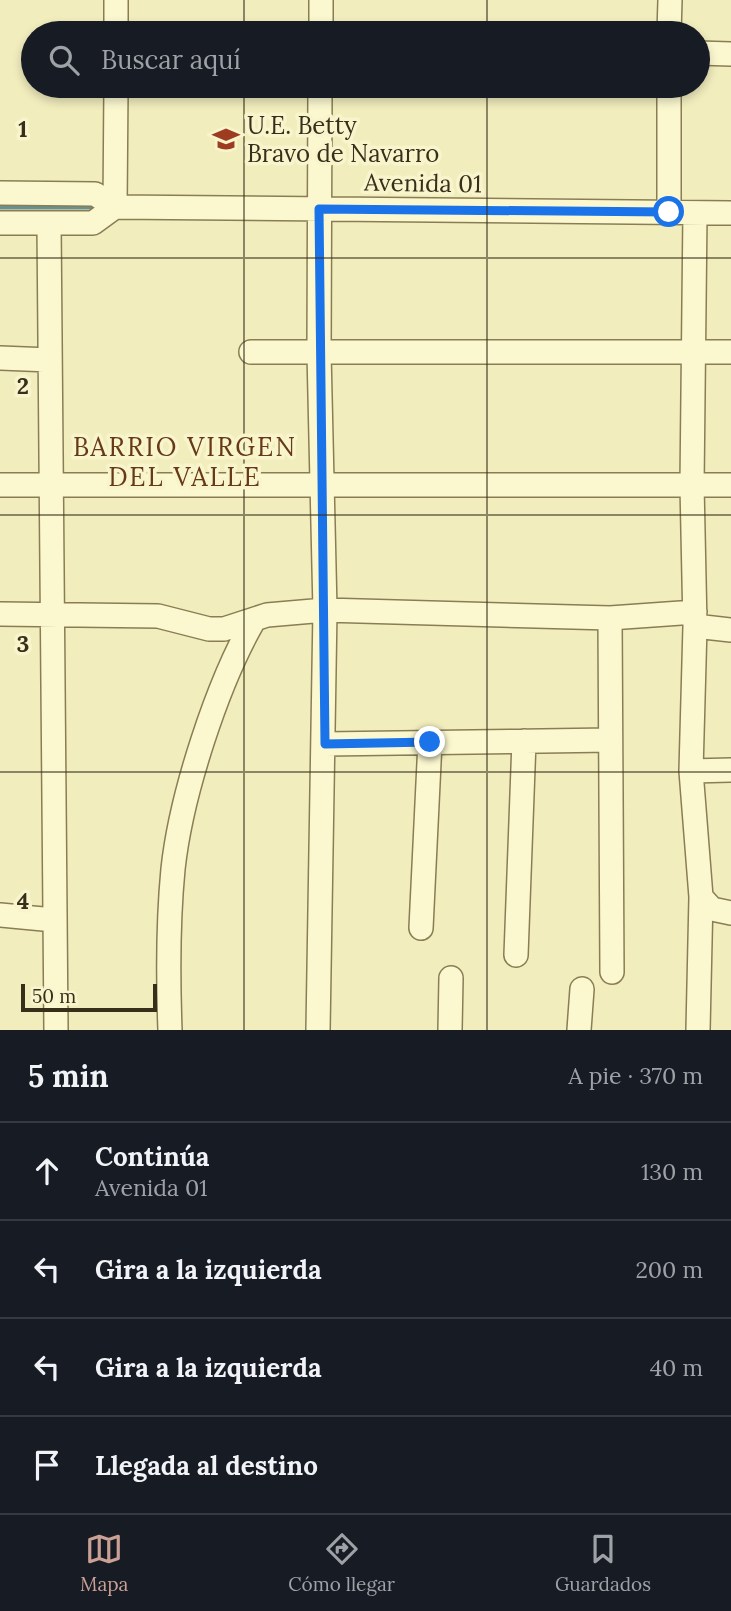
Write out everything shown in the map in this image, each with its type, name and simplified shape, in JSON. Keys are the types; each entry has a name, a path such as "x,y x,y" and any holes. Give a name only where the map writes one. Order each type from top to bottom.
{"street":[{"path":"116,0 116,21"},
{"path":"321,0 321,21"},
{"path":"669,21 670,0"},
{"path":"710,53 731,54"},
{"path":"115,207 116,98"},
{"path":"318,1030 325,744 325,610 320,485 320,98"},
{"path":"669,98 669,212"},
{"name":"Avenida 01","path":"0,193 95,194 115,207 731,213"},
{"name":"Avenida 01","path":"0,223 93,223 115,207"},
{"path":"695,213 692,352 695,619 691,771 701,897 698,1030"},
{"path":"49,223 56,1030"},
{"path":"251,352 731,352"},
{"path":"0,358 50,359"},
{"path":"0,485 731,485"},
{"path":"0,614 158,617 209,629 225,629 267,615 325,610 695,619 731,630"},
{"path":"610,618 612,972"},
{"path":"170,1030 173,870 183,811 235,654 254,620"},
{"path":"325,744 610,740"},
{"path":"516,955 524,741"},
{"path":"421,929 430,742"},
{"path":"691,771 731,770"},
{"path":"701,897 712,909 731,914"},
{"path":"0,915 54,920"},
{"path":"450,1030 451,978"},
{"path":"579,1030 582,989"}],"waterway":[{"path":"0,207 91,207"}],"place":[{"name":"U.E. Betty Bravo de Navarro","path":"226,139"}],"district":[{"name":"BARRIO VIRGEN DEL VALLE","path":"185,461"}],"route":[{"path":"430,742 325,744 319,209 669,212"}]}
